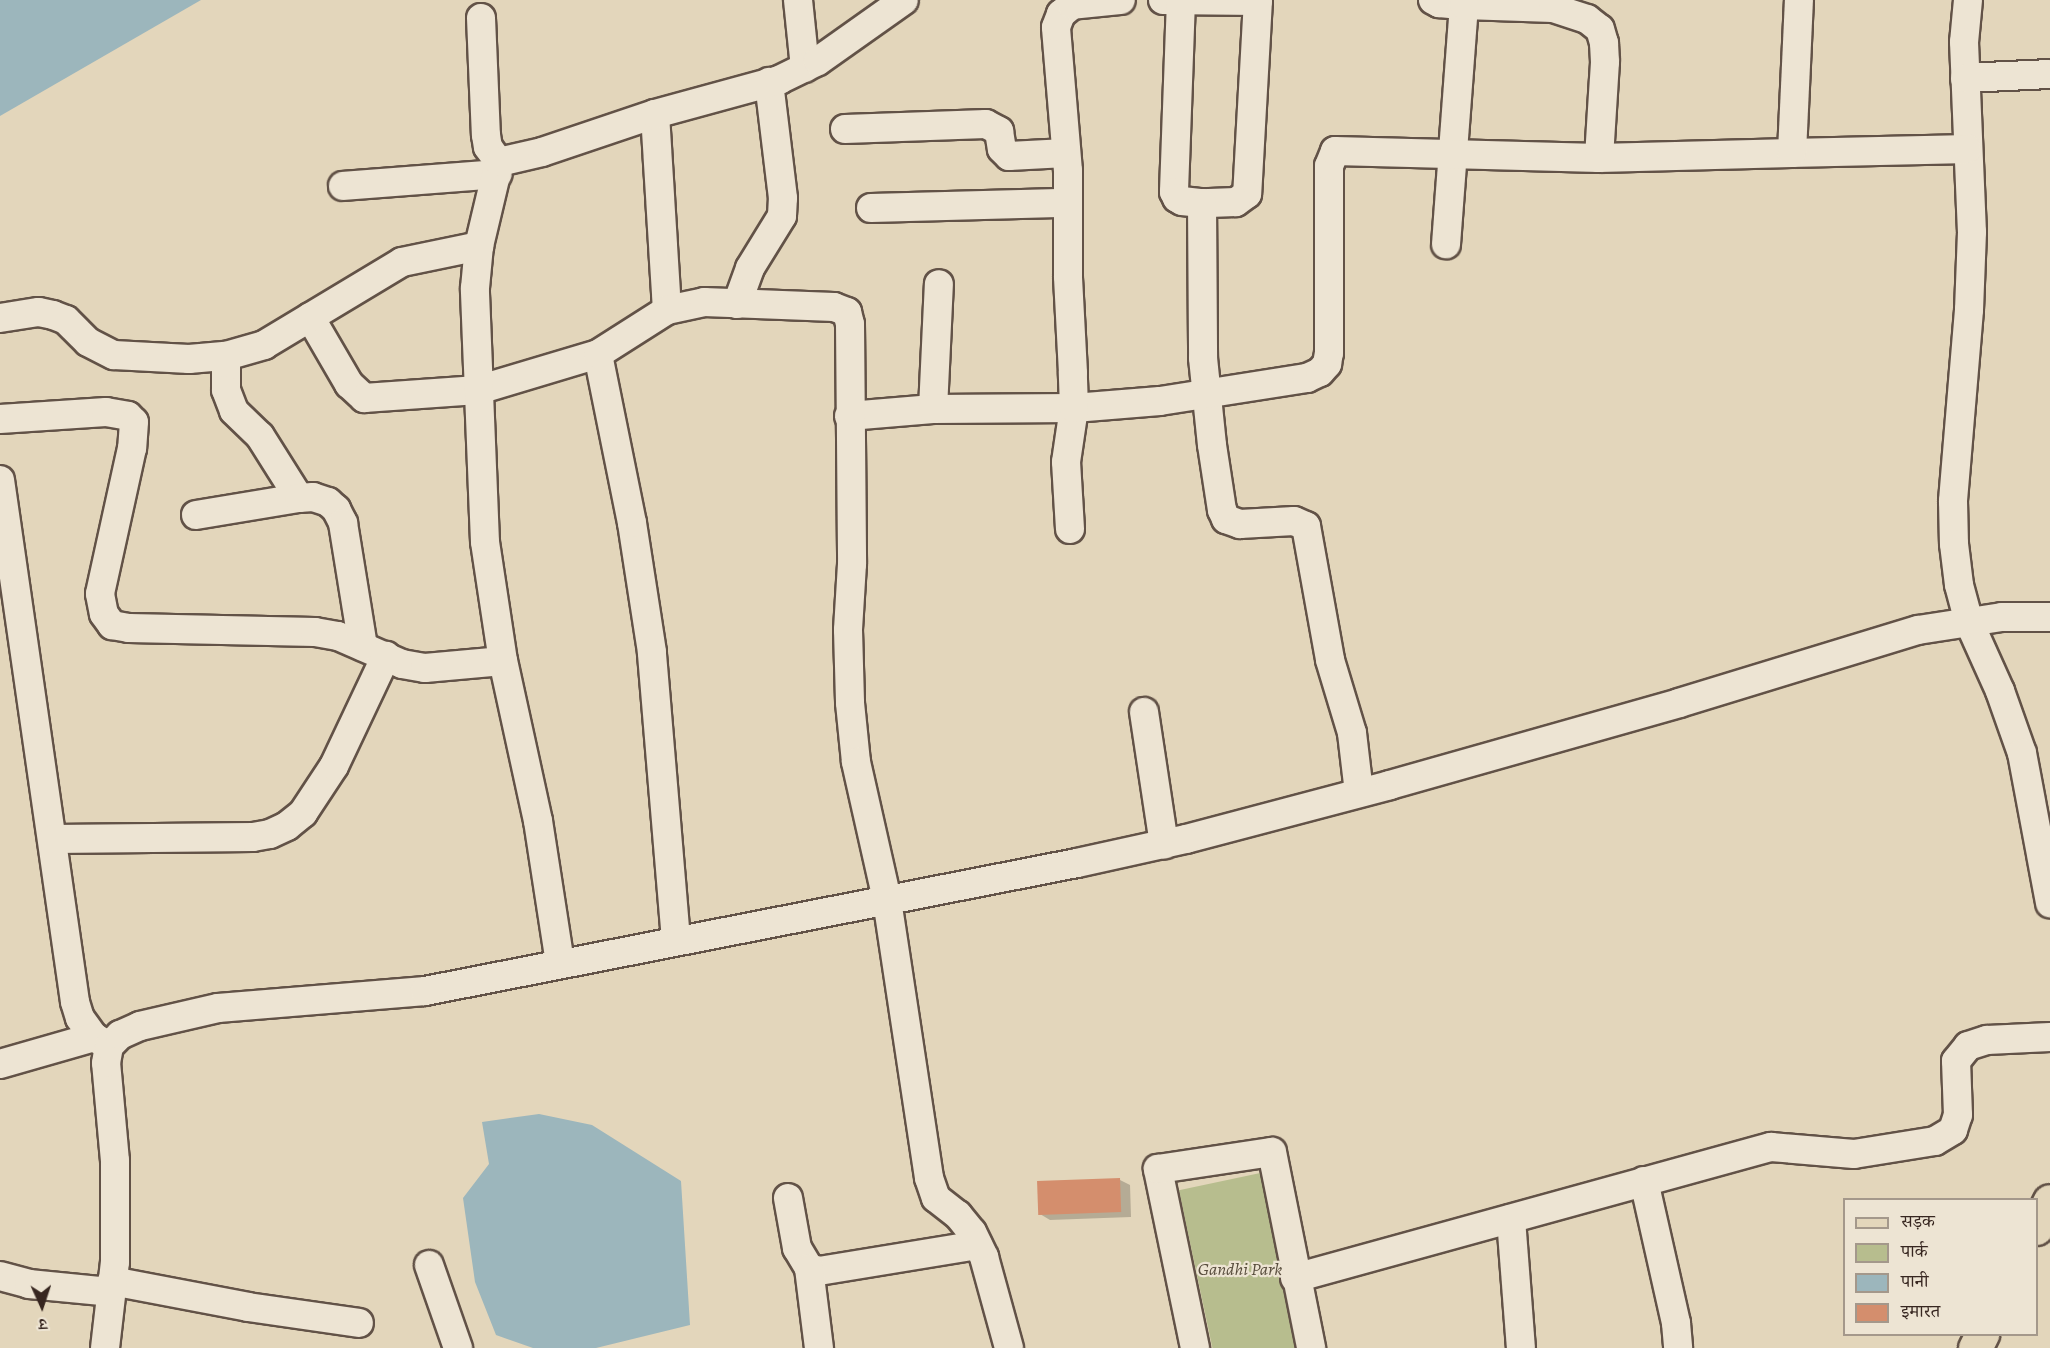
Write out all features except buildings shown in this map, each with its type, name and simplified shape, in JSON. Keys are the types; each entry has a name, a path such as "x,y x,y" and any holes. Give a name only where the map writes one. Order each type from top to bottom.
{"main road":[{"path":"2038,1226 2050,1201"}],"street":[{"path":"798,0 805,68"},
{"path":"343,186 498,168 655,114 769,82 805,68 904,0"},
{"path":"1070,529 1067,447 1074,408 1066,153 1056,27 1061,14 1072,5 1121,0"},
{"path":"1163,0 1181,0 1258,0 1247,194 1236,202 1182,201 1174,192 1181,0"},
{"path":"1433,0 1439,3 1464,5 1553,8 1587,20 1600,29 1604,43 1605,62 1599,158"},
{"path":"1792,153 1799,0"},
{"path":"1968,0 1965,78 1972,232 1953,501 1959,585 1969,622 2000,691 2022,753 2050,903"},
{"path":"1446,243 1464,5"},
{"path":"481,18 486,135 488,147 498,168 479,246 475,288 485,542 503,661 538,822 561,963"},
{"path":"1965,78 2050,74"},
{"path":"737,304 750,268 782,216 783,198 769,82"},
{"path":"655,114 667,310"},
{"path":"845,129 986,123 999,131 1002,149 1009,156 1066,153"},
{"path":"849,416 933,409 1074,408 1207,394 1307,378 1320,372 1327,364 1329,166 1335,151 1599,158 1967,149"},
{"path":"871,208 1068,203"},
{"path":"1202,203 1203,358 1222,510 1226,519 1240,524 1294,521 1306,526 1330,660 1352,733 1359,793"},
{"path":"0,318 31,313 53,315 66,320 88,342 114,355 189,359 226,357 264,345 402,262 438,252 479,246"},
{"path":"933,409 939,284"},
{"path":"310,317 349,384 364,398 478,390 598,354 667,310 704,302 820,304 847,312 850,324 852,564 848,630 850,703 856,762 887,900 929,1178 936,1198 958,1215 972,1232 1009,1348"},
{"path":"598,354 632,524 652,652 676,940"},
{"path":"226,357 226,390 234,411 260,436 299,498"},
{"path":"0,419 118,413 128,416 134,422 132,448 100,594 104,614 112,625 129,628 315,632 338,636 402,664 425,668 503,661"},
{"path":"0,480 75,1002 80,1018 102,1041 106,1063 115,1161 115,1262 105,1348"},
{"path":"53,839 253,837 270,834 287,826 303,813 329,775 374,651 343,523 336,509 328,502 313,497 196,515"},
{"path":"0,1064 102,1041 140,1026 218,1008 425,991 1164,844 1359,793 1679,703 1918,630 2002,617 2050,617"},
{"path":"1144,712 1164,844"},
{"path":"1295,1278 1771,1147 1854,1154 1935,1141 1953,1130 1956,1123 1958,1115 1956,1061 1968,1046 1987,1040 2050,1037"},
{"path":"1195,1348 1158,1169 1272,1152 1295,1278 1311,1348"},
{"path":"1644,1181 1676,1323 1678,1348"},
{"path":"788,1198 797,1248 809,1268 819,1348"},
{"path":"1510,1219 1521,1348"},
{"path":"809,1268 819,1271 834,1270 978,1245"},
{"path":"429,1265 458,1348"},
{"path":"0,1276 29,1284 111,1287 359,1323"}],"green space":[{"name":"Gandhi Park","path":"1265,1172 1302,1348 1212,1348 1179,1190"}],"water":[{"path":"0,0 201,0 0,116"},
{"path":"539,1114 592,1125 681,1181 690,1325 596,1348 533,1348 496,1335 475,1282 463,1198 489,1164 482,1122"}]}
